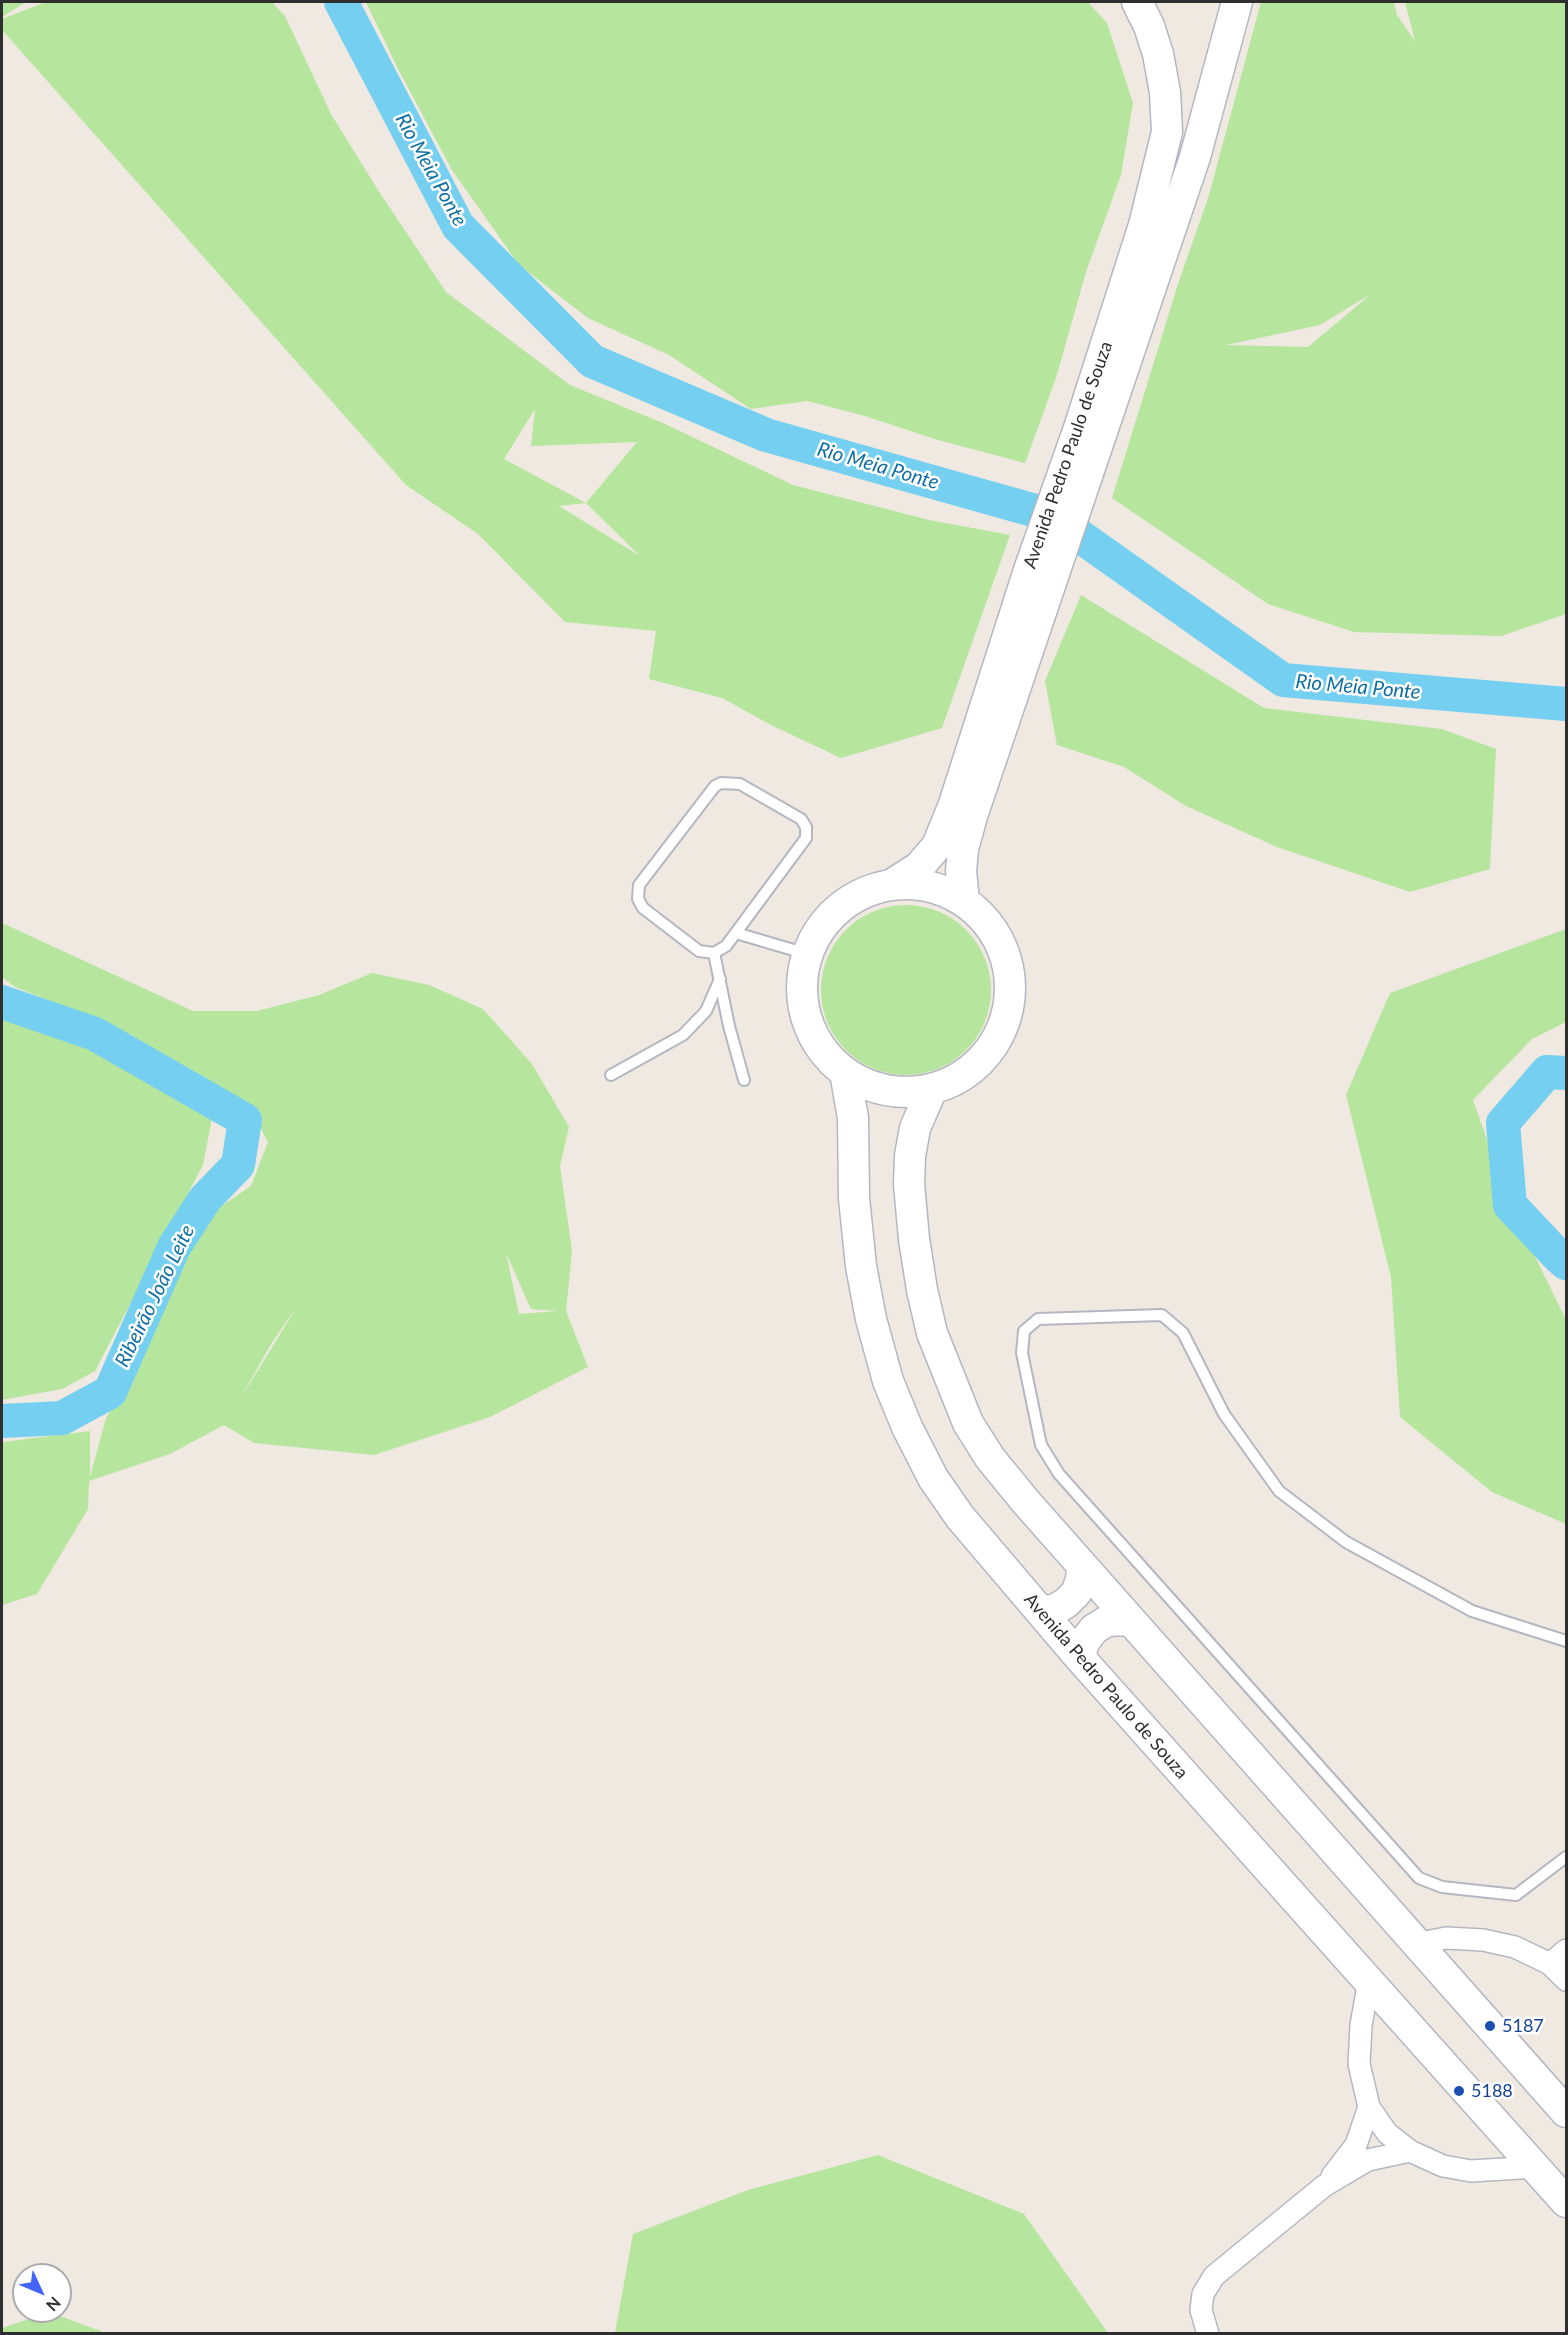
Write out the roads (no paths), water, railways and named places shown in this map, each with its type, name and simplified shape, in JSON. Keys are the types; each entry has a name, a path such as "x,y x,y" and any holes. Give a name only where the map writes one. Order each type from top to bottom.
{"main road":[{"name":"Avenida Pedro Paulo de Souza","path":"1090,431 1167,132 1166,92 1158,54 1149,26 1137,2"},
{"name":"Avenida Pedro Paulo de Souza","path":"891,885 919,867 937,846 953,807 1041,574 1090,431 1195,157 1237,2"},
{"name":"Avenida Pedro Paulo de Souza","path":"964,901 961,871 963,849 1041,574"},
{"path":"916,884 941,890 964,901 984,918 998,940 1007,965 1010,992 1005,1018 994,1042 978,1063 957,1079 932,1089 905,1092 877,1088 845,1072 830,1060 813,1037 803,1010 801,982 807,954 820,929 839,908 863,893 891,885 916,884"},
{"name":"Avenida Pedro Paulo de Souza","path":"845,1072 853,1118 854,1198 861,1266 871,1319 888,1381 907,1427 933,1478 960,1517 1080,1658 1566,2202"},
{"path":"932,1089 915,1128 910,1156 909,1184 922,1290 932,1333 968,1422 990,1458 1129,1620 1566,2112"},
{"path":"1040,1611 1054,1610 1076,1593 1081,1580 1082,1566"},
{"path":"1080,1658 1084,1642 1094,1629 1107,1621 1129,1620"}],"street":[{"path":"1416,1944 1446,1938 1483,1940 1558,1957 1566,1980"},
{"path":"1369,1982 1361,2025 1359,2064 1370,2107 1387,2133 1410,2151 1443,2166 1471,2171 1536,2167"},
{"path":"1324,2186 1356,2145 1370,2107"},
{"path":"1208,2334 1201,2310 1203,2294 1214,2276 1324,2186 1368,2160 1410,2151"}],"lane":[{"path":"722,783 740,784 801,819 806,827 806,838 736,933 726,946 714,952 699,951 643,908 639,899 639,885 715,786 722,783"},
{"path":"736,933 807,954"},
{"path":"714,952 729,1026 744,1080"},
{"path":"611,1075 683,1035 706,1011 720,979"},
{"path":"1566,1641 1472,1611 1346,1542 1279,1491 1224,1414 1183,1333 1162,1315 1038,1319 1024,1331 1022,1353 1041,1445 1059,1473 1419,1878 1442,1887 1516,1895 1566,1857"}],"waterway":[{"name":"Rio Meia Ponte","path":"341,2 458,226 592,361 766,435 1050,515 1283,680 1566,704"},
{"name":"Ribeirão João Leite","path":"2,1002 95,1034 245,1120 238,1165 205,1199 174,1247 110,1392 62,1418 2,1421"},
{"name":"Rio Meia Ponte","path":"1566,1073 1547,1072 1503,1123 1510,1205 1566,1263"}],"place":[{"name":"5187","path":"1490,2026"},
{"name":"5188","path":"1459,2091"}]}
